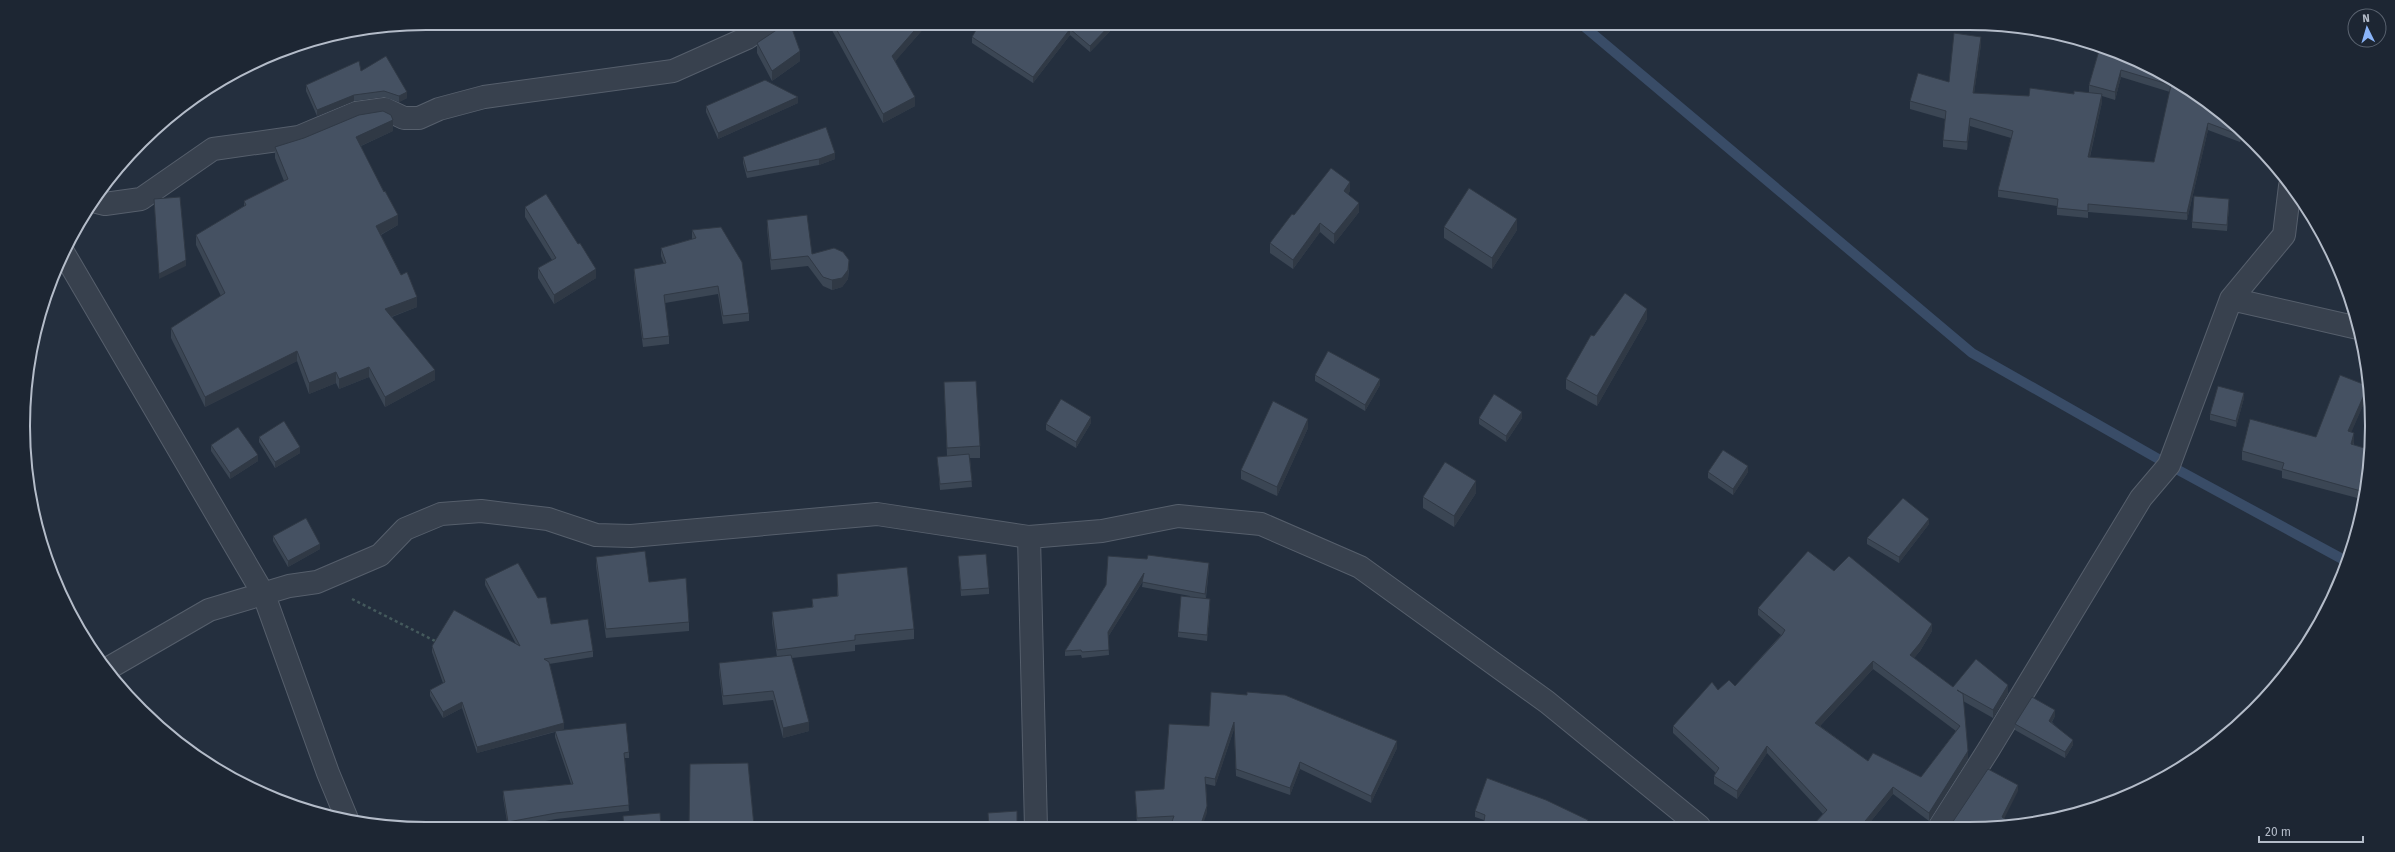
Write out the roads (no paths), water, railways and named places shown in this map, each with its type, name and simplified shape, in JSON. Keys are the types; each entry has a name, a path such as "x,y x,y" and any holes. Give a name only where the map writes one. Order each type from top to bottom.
{"street":[{"path":"99,203 104,204 141,199 213,149 299,137 356,113 385,109 404,118 418,118 439,109 484,97 674,71 748,38 760,30"},
{"path":"1943,822 1989,749 2141,498 2169,465 2231,299 2284,235 2289,194"},
{"path":"67,259 264,595 328,773 345,813"},
{"path":"2231,299 2353,327"},
{"path":"112,666 210,610 264,595 289,586 318,582 380,555 405,529 441,514 481,511 548,518 596,535 631,536 877,514 1029,537 1102,531 1178,516 1261,524 1360,567 1548,702 1694,822"},
{"path":"1029,537 1036,822"}],"waterway":[{"path":"1588,30 1972,353 2169,465 2342,559"}]}
